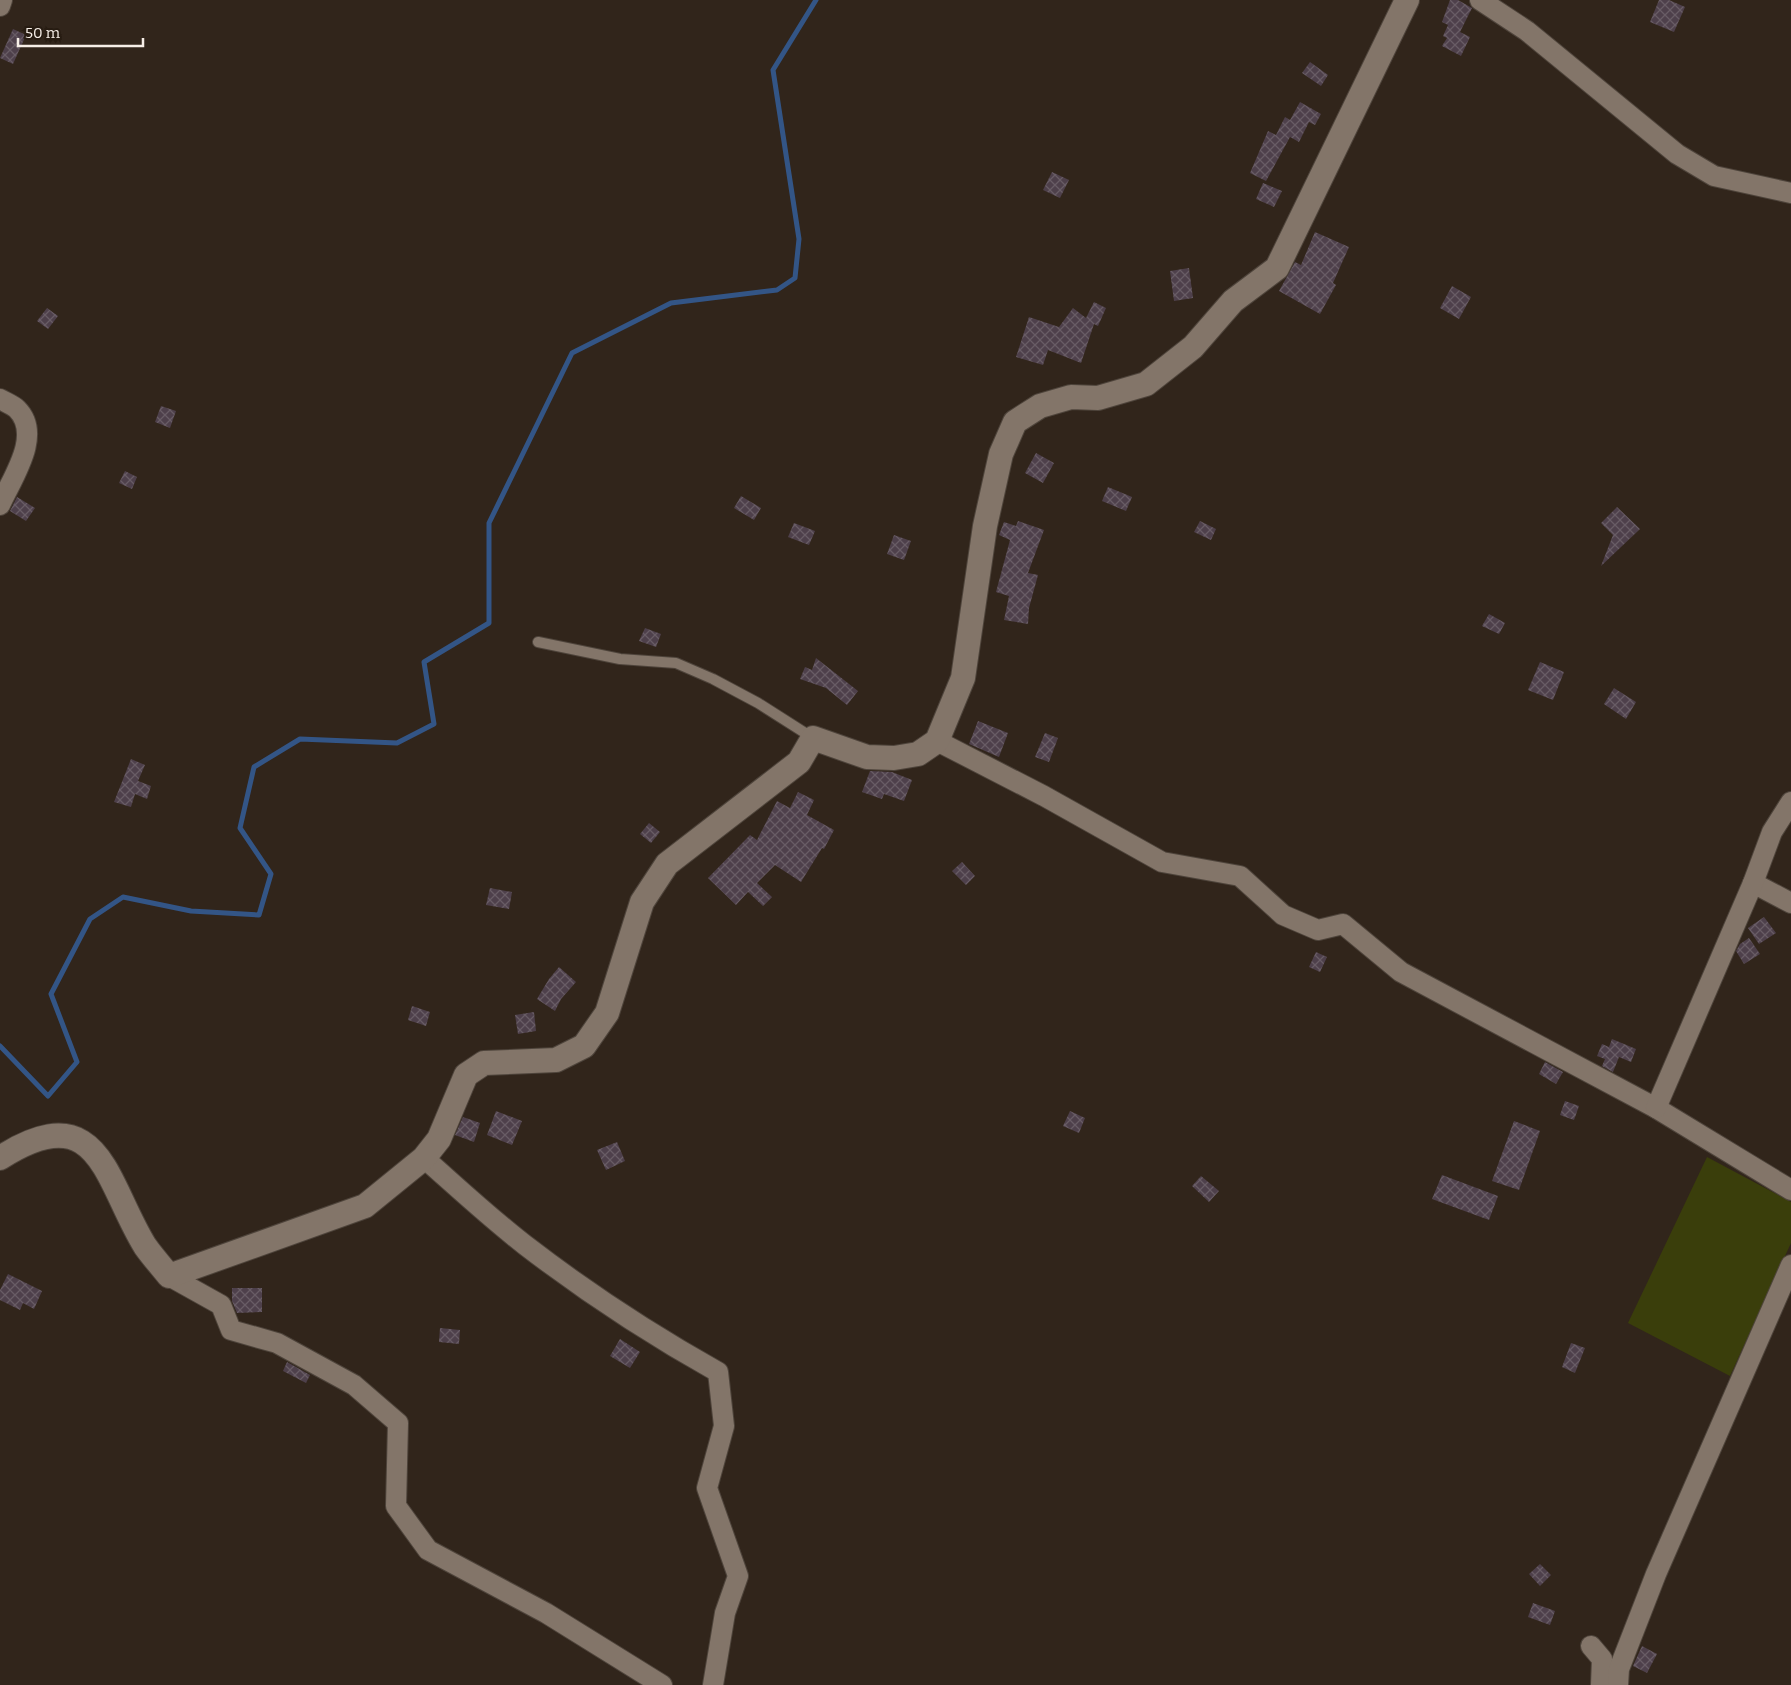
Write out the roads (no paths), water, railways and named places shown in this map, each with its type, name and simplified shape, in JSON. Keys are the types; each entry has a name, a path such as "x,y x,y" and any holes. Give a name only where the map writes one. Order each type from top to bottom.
{"street":[{"path":"0,6 2,0"},
{"path":"169,1276 365,1206 424,1158 440,1139 466,1075 484,1063 556,1060 584,1046 608,1013 642,902 667,864 799,762 813,738 867,757 894,758 918,754 937,741 963,678 985,526 1001,454 1015,422 1040,406 1071,397 1098,398 1146,384 1193,348 1233,300 1277,268 1407,0"},
{"path":"1480,0 1527,31 1678,154 1714,176 1791,193"},
{"path":"0,399 17,409 27,429 28,443 0,505"},
{"path":"937,741 1044,796 1162,862 1240,876 1283,915 1318,930 1343,924 1401,972 1656,1108 1791,1190"},
{"path":"1656,1108 1753,883 1772,832 1791,802"},
{"path":"1753,883 1791,903"},
{"path":"0,1158 36,1140 64,1134 85,1143 102,1161 145,1246 169,1276 221,1306 231,1330 276,1343 354,1385 398,1423 396,1506 428,1550 546,1613 662,1685"},
{"path":"424,1158 523,1244 594,1296 667,1343 718,1372 724,1426 707,1488 738,1576 725,1613 713,1685"},
{"path":"1618,1685 1619,1669 1656,1574 1791,1265"},
{"path":"1591,1646 1602,1659 1601,1685"}],"lane":[{"path":"538,642 620,659 676,663 713,679 758,703 813,738"}],"waterway":[{"path":"0,1046 48,1096 77,1062 51,994 90,919 123,897 191,911 259,915 271,874 240,828 254,767 300,739 397,743 434,724 424,662 489,623 489,523 572,353 671,303 777,290 795,278 799,239 773,70 816,0"}]}
